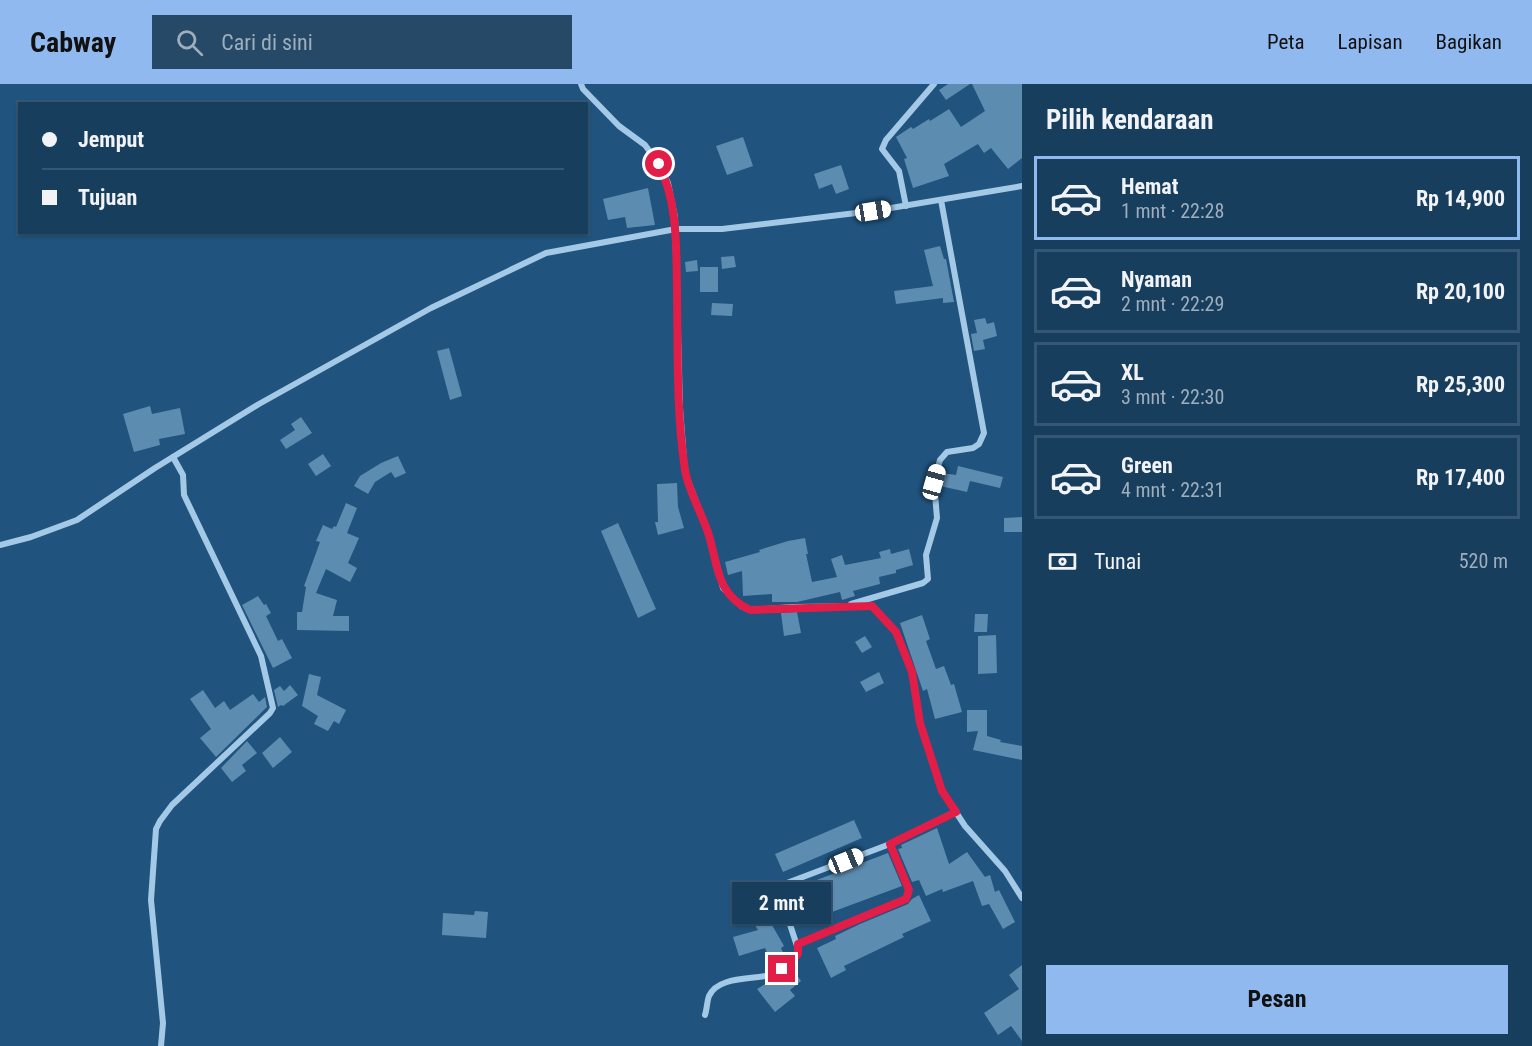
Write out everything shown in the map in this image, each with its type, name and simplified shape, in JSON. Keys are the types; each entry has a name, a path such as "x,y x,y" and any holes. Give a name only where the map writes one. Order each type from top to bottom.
{"street":[{"path":"581,84 583,89 619,126 645,145 659,164 668,183 676,229 680,408 686,473 709,535 723,588 741,606 750,610 872,606 896,632 912,672 920,723 942,791 965,826 1005,871 1022,898"},
{"path":"906,206 899,171 882,149 886,140 934,84"},
{"path":"0,545 31,537 77,520 259,404 430,308 546,252 676,229 722,229 906,206 1022,186"},
{"path":"844,606 926,581 928,575 926,555 937,518 934,482 940,460 947,452 973,448 983,439 984,433 941,200"},
{"path":"161,1046 163,1023 151,900 156,829 172,805 273,708 261,656 184,495 180,469 173,457"},
{"path":"705,1015 709,996 718,986 769,975 782,969 798,954 798,944 779,886 890,844 956,812"},
{"path":"798,944 906,899 909,890 890,844"}],"building":[{"path":"948,84 970,84 946,100 939,90"},
{"path":"972,84 1022,84 1022,158 1008,169 991,148 984,153 978,144 944,164 949,176 913,188 904,159 907,158 896,137 911,127 913,129 929,119 930,121 949,109 961,127 985,111"},
{"path":"743,137 753,166 727,175 716,146"},
{"path":"841,165 849,189 836,194 832,184 819,189 814,174"},
{"path":"648,188 655,225 627,228 625,217 608,220 603,199"},
{"path":"940,246 944,259 946,259 954,302 943,303 943,298 896,304 894,291 933,286 924,250"},
{"path":"734,256 736,267 722,269 721,257"},
{"path":"697,260 698,271 686,272 685,262"},
{"path":"700,267 718,267 718,292 700,292"},
{"path":"712,303 733,304 732,316 711,315"},
{"path":"985,318 987,324 994,322 997,336 983,340 985,349 974,351 971,334 977,333 974,320"},
{"path":"449,348 462,396 450,400 437,351"},
{"path":"150,406 152,414 180,408 185,434 159,439 160,445 134,452 123,414"},
{"path":"301,417 312,433 286,449 280,440 295,430 291,424"},
{"path":"323,454 331,466 316,476 308,464"},
{"path":"398,456 406,473 395,478 391,472 375,482 368,494 354,486 360,476"},
{"path":"958,466 1003,477 1000,488 970,481 967,492 940,486 942,473 956,475"},
{"path":"677,483 678,507 684,528 658,535 655,522 658,522 657,484"},
{"path":"346,503 357,508 347,533 359,538 348,563 357,568 350,582 326,569 316,593 337,600 333,616 349,616 349,631 297,630 297,612 302,612 306,587 304,586 320,542 316,541 323,525 332,529 336,527"},
{"path":"1022,517 1022,532 1004,532 1004,518"},
{"path":"618,523 656,609 638,618 601,531"},
{"path":"805,538 812,582 837,577 831,559 842,555 845,565 881,558 879,552 890,549 891,554 909,549 913,565 896,570 896,573 879,577 880,584 853,591 855,596 842,600 840,592 797,602 772,602 772,594 743,596 742,571 728,575 725,562 788,541"},
{"path":"258,596 271,613 266,616 278,641 282,639 292,658 273,668 242,605"},
{"path":"797,612 801,633 784,636 781,613"},
{"path":"975,614 988,614 987,632 974,632"},
{"path":"922,615 930,639 926,641 936,669 944,666 951,685 954,684 962,712 935,719 927,689 923,691 900,623"},
{"path":"996,635 997,673 978,674 978,636"},
{"path":"865,636 872,647 862,653 855,642"},
{"path":"879,672 884,683 866,692 860,682"},
{"path":"309,674 321,677 317,695 346,710 339,724 334,721 328,731 314,724 318,716 302,706"},
{"path":"290,685 298,695 278,707 274,690 280,686 284,691"},
{"path":"203,690 215,708 224,701 230,710 253,694 259,702 265,697 267,707 216,757 200,738 211,729 190,699"},
{"path":"967,710 987,710 987,736 1001,740 1000,742 1022,746 1022,760 973,750 978,731 967,732"},
{"path":"280,737 292,752 273,768 262,753"},
{"path":"247,741 257,753 242,765 246,771 232,782 221,768"},
{"path":"854,820 862,838 783,872 775,854"},
{"path":"937,828 949,864 967,852 985,877 990,875 995,892 999,890 1015,922 1003,929 989,904 982,906 973,881 943,892 942,889 926,896 919,880 912,882 898,849 902,848 901,845"},
{"path":"888,853 902,886 797,925 785,892"},
{"path":"919,895 931,921 902,934 904,937 844,966 846,970 831,978 817,948 836,939 835,936 908,904"},
{"path":"475,911 488,912 486,938 442,935 443,913 474,915"},
{"path":"768,918 784,946 781,948 786,959 774,968 765,948 739,956 733,937 758,930 755,925"},
{"path":"1022,965 1022,1041 1011,1026 998,1035 984,1013 1019,989 1009,975"},
{"path":"792,968 801,981 790,990 795,996 775,1012 757,989"}],"route":[{"path":"659,164 668,183 675,217 680,408 686,473 709,535 723,588 741,606 750,610 872,606 896,632 912,672 920,723 942,791 956,812 890,844 909,890 906,899 798,944 798,954 782,969"}]}
